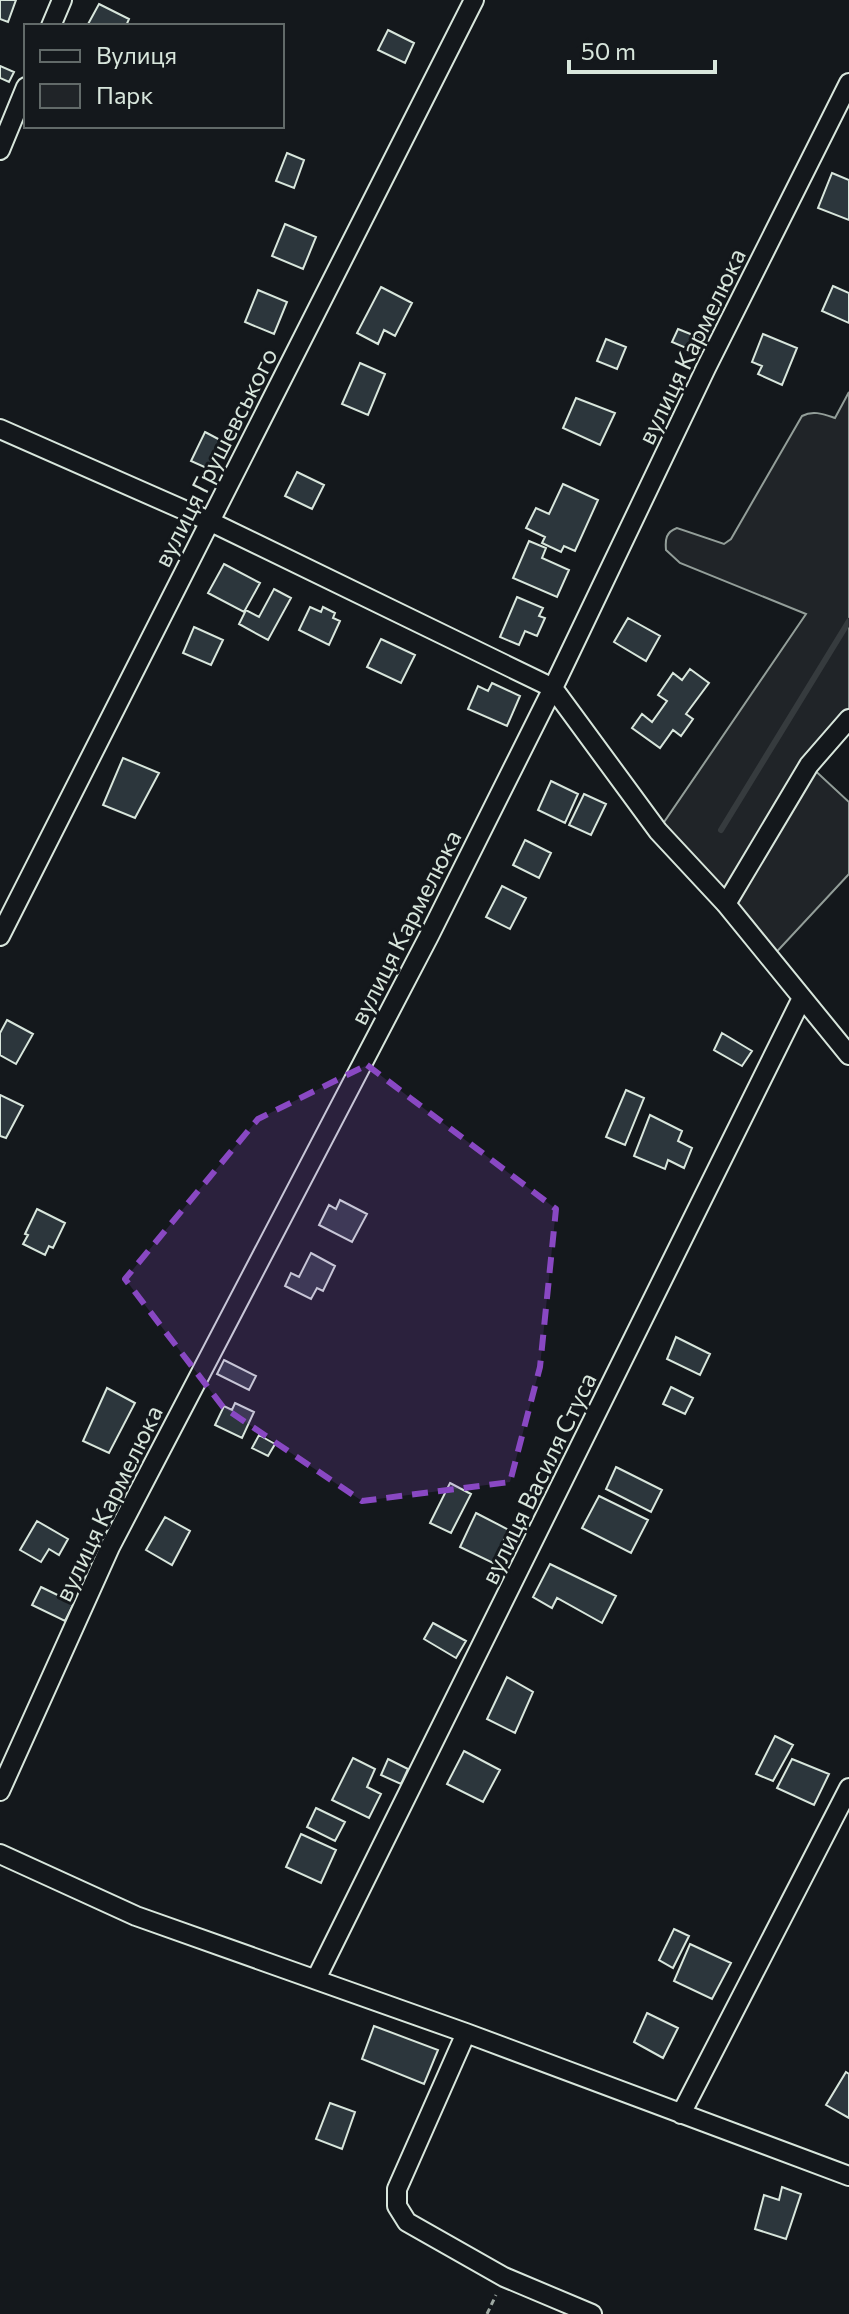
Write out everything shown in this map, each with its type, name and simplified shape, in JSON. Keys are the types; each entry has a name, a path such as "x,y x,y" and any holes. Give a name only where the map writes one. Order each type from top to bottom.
{"street":[{"path":"52,24 62,0"},
{"name":"вулиця Грушевського","path":"0,936 474,0"},
{"name":"вулиця Кармелюка","path":"0,1791 110,1547 429,936 849,83"},
{"path":"0,150 24,92"},
{"path":"0,429 209,521 553,688 658,831 726,904 849,1055"},
{"path":"726,904 809,765 849,719"},
{"name":"вулиця Василя Стуса","path":"316,1979 802,998"},
{"path":"681,2114 849,1788"},
{"path":"0,1854 136,1916 466,2033 849,2176"},
{"path":"466,2033 397,2189 397,2206 407,2222 504,2277 592,2314"}],"highlighted area":[{"path":"367,1065 556,1209 540,1367 510,1482 362,1501 223,1407 125,1279 258,1119"}],"green space":[{"path":"849,392 849,719 809,765 849,802 849,874 770,959 658,831 806,614 680,563 666,550 666,539 677,528 724,544 731,539 802,416 814,413 835,418"}],"building":[{"path":"0,0 16,0 8,22 0,19"},
{"path":"99,4 129,19 127,24 88,24"},
{"path":"388,30 414,43 405,63 378,50"},
{"path":"0,66 14,72 9,82 0,78"},
{"path":"287,153 304,160 294,188 276,181"},
{"path":"832,173 849,180 849,220 818,208"},
{"path":"285,224 316,237 303,269 272,256"},
{"path":"833,286 849,293 849,323 822,311"},
{"path":"381,287 412,303 395,336 384,330 378,344 357,333"},
{"path":"258,290 287,302 274,334 245,322"},
{"path":"678,329 703,339 698,353 672,342"},
{"path":"763,334 797,348 782,385 758,374 762,366 752,362"},
{"path":"606,339 626,347 617,369 597,361"},
{"path":"360,363 385,374 368,415 342,404"},
{"path":"576,398 615,413 600,445 563,428"},
{"path":"205,432 224,442 211,470 191,461"},
{"path":"297,472 324,485 312,509 285,496"},
{"path":"563,484 598,500 575,551 564,546 561,552 542,543 545,537 526,528 536,508 549,514"},
{"path":"529,541 546,548 542,558 569,570 557,597 513,578"},
{"path":"224,564 260,583 244,612 208,593"},
{"path":"274,589 291,598 268,640 239,624 246,610 259,617"},
{"path":"517,597 543,608 539,616 545,618 537,636 525,631 519,645 500,637"},
{"path":"310,607 321,612 323,607 335,613 333,618 340,621 329,645 299,630"},
{"path":"628,618 660,636 646,661 614,642"},
{"path":"194,627 223,640 211,665 183,653"},
{"path":"381,639 415,655 401,683 367,667"},
{"path":"690,669 709,683 686,714 693,719 681,736 673,730 660,748 632,728 642,714 652,722 667,701 658,695 673,673 682,680"},
{"path":"492,683 520,696 507,726 468,709 478,686 488,691"},
{"path":"123,758 159,773 135,818 103,805"},
{"path":"551,781 578,794 565,823 538,810"},
{"path":"584,794 606,804 591,835 569,825"},
{"path":"525,840 551,853 539,878 513,865"},
{"path":"502,886 526,898 510,929 486,917"},
{"path":"7,1020 33,1034 16,1064 0,1055 0,1033"},
{"path":"722,1033 752,1051 742,1066 714,1050"},
{"path":"626,1090 644,1098 625,1145 606,1137"},
{"path":"0,1095 23,1106 6,1138 0,1136"},
{"path":"650,1115 682,1131 678,1141 692,1148 684,1168 668,1160 665,1169 634,1156"},
{"path":"340,1200 367,1214 352,1242 319,1225 329,1205 336,1209"},
{"path":"37,1209 65,1223 53,1248 49,1246 45,1255 23,1244"},
{"path":"311,1253 335,1266 323,1291 317,1288 311,1299 285,1286 291,1273 299,1277"},
{"path":"676,1337 710,1354 700,1375 667,1359"},
{"path":"224,1360 256,1376 249,1390 217,1374"},
{"path":"671,1387 693,1398 685,1414 663,1404"},
{"path":"107,1388 135,1403 109,1453 83,1441"},
{"path":"235,1403 254,1412 242,1438 215,1425 224,1406 232,1410"},
{"path":"259,1435 275,1444 268,1456 252,1448"},
{"path":"616,1467 662,1490 651,1512 606,1489"},
{"path":"450,1483 471,1494 451,1533 430,1523"},
{"path":"599,1496 648,1520 631,1553 582,1528"},
{"path":"476,1513 509,1530 493,1563 460,1547"},
{"path":"165,1517 190,1531 172,1565 146,1550"},
{"path":"37,1521 68,1539 59,1555 49,1549 41,1562 20,1550"},
{"path":"550,1564 616,1596 602,1623 557,1598 552,1608 533,1597"},
{"path":"41,1587 74,1603 65,1621 32,1605"},
{"path":"433,1623 466,1641 456,1658 424,1639"},
{"path":"507,1677 533,1692 515,1733 487,1719"},
{"path":"775,1736 793,1745 773,1781 756,1774"},
{"path":"464,1751 500,1770 483,1802 447,1784"},
{"path":"353,1758 375,1769 367,1787 381,1794 369,1818 332,1800"},
{"path":"388,1759 408,1769 401,1784 381,1775"},
{"path":"792,1759 829,1774 814,1805 777,1788"},
{"path":"316,1808 345,1822 335,1841 307,1827"},
{"path":"301,1834 336,1850 321,1883 286,1867"},
{"path":"674,1929 689,1936 673,1968 659,1960"},
{"path":"690,1944 731,1963 712,1999 674,1981"},
{"path":"647,2013 678,2028 663,2058 634,2042"},
{"path":"374,2026 438,2050 424,2084 362,2059"},
{"path":"846,2072 849,2074 849,2118 826,2105"},
{"path":"330,2103 355,2112 342,2149 316,2139"},
{"path":"782,2187 801,2194 786,2239 755,2229 764,2195 779,2200"}],"waterway":[{"path":"721,830 849,621"}]}
